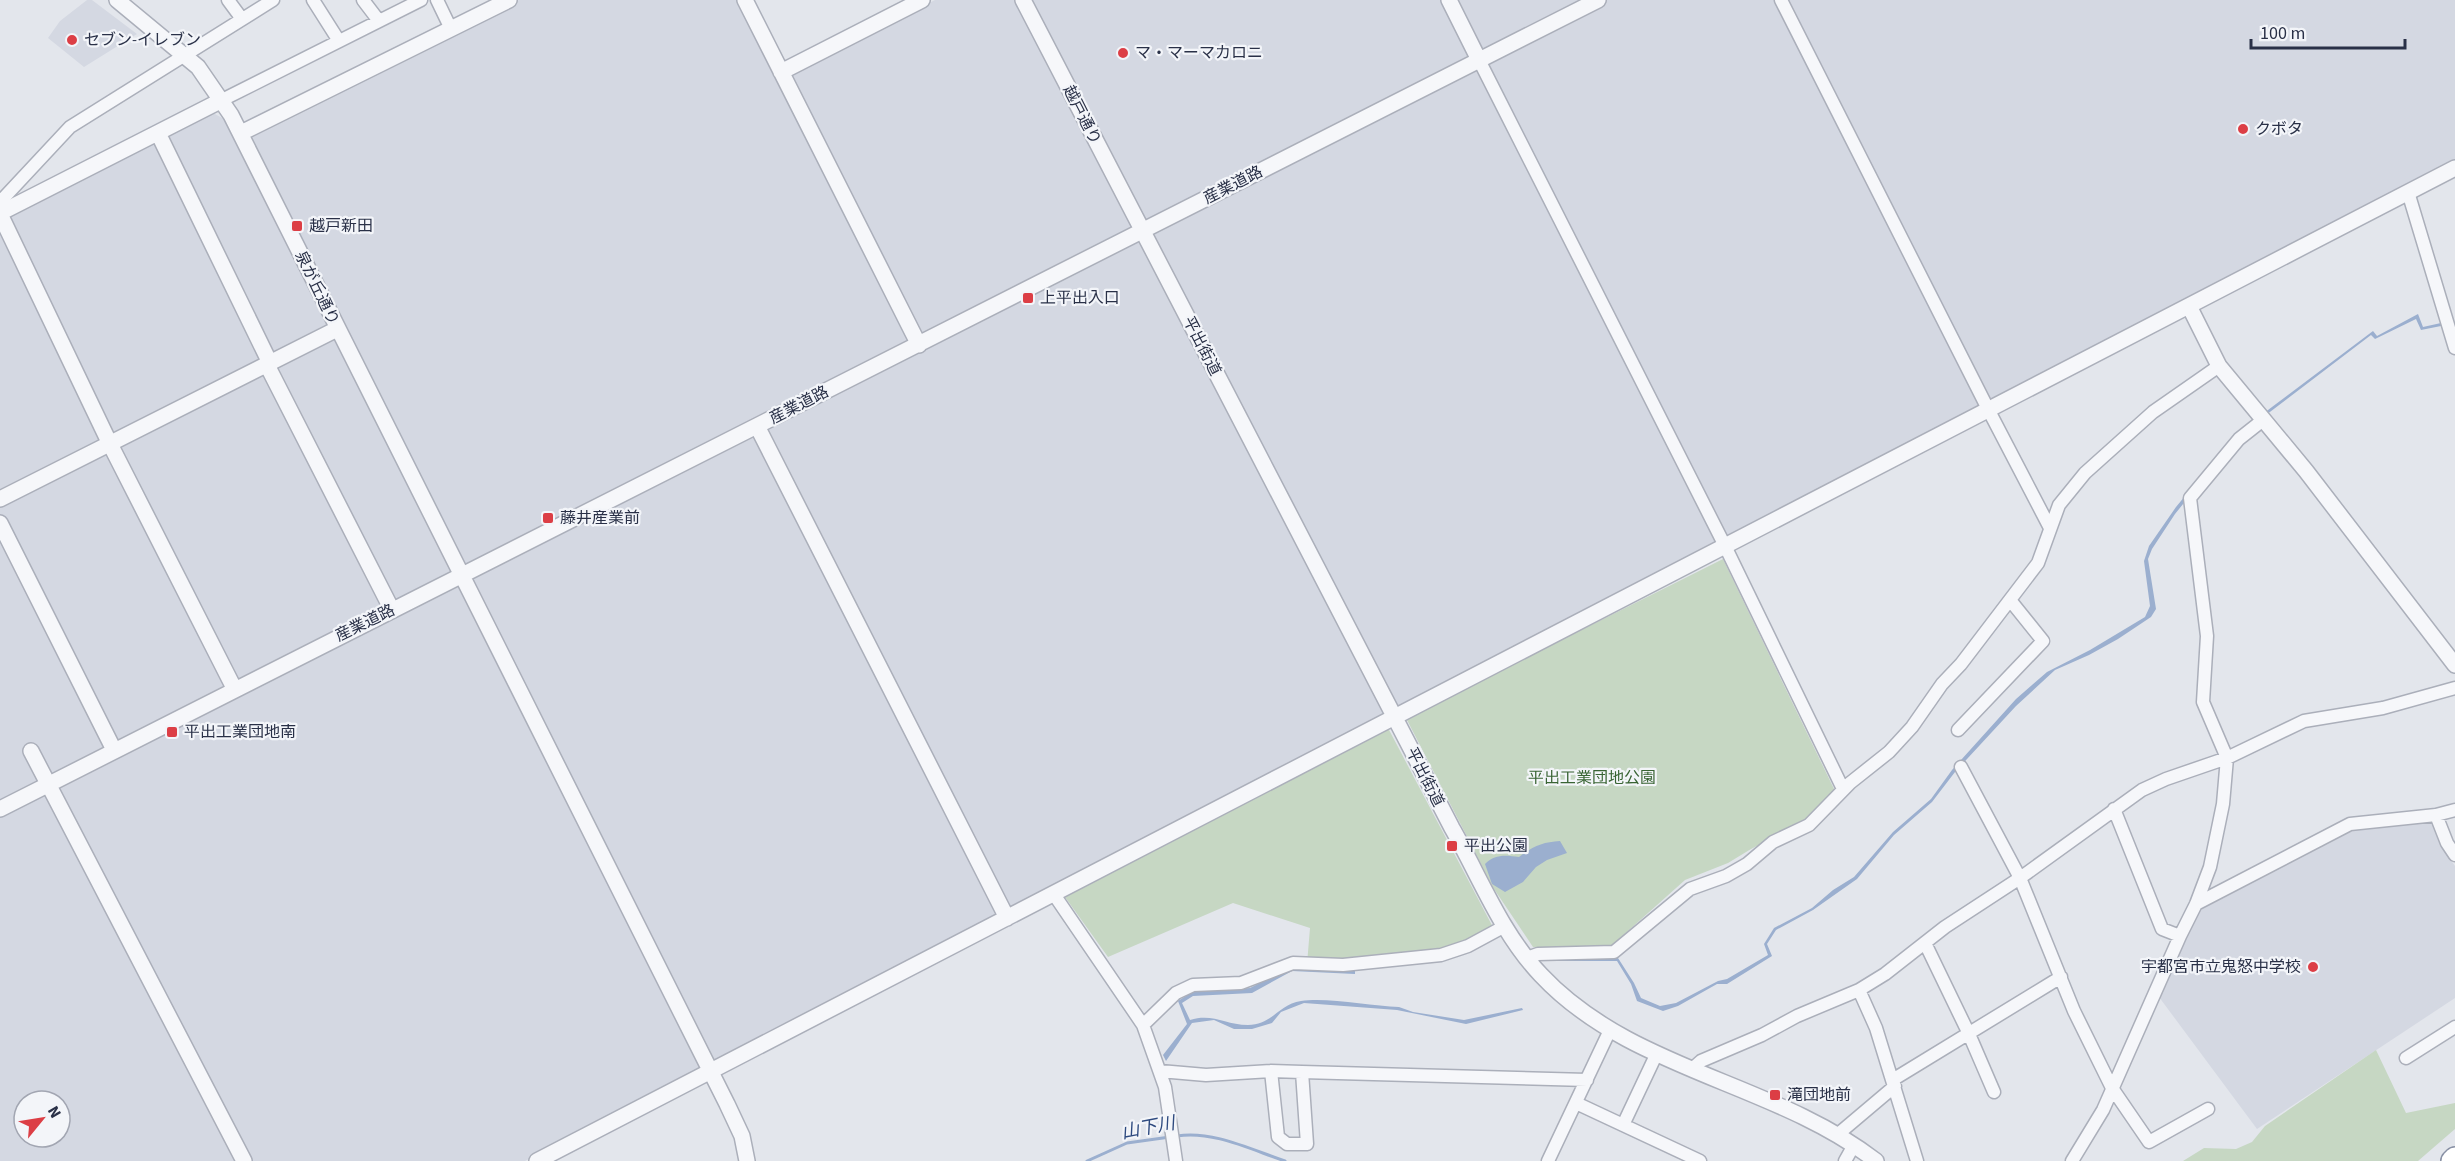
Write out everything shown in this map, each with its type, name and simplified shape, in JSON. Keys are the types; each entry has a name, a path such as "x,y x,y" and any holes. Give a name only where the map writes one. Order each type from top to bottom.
{"street":[{"name":"泉が丘通り","path":"117,0 198,67 222,100 241,133 742,1137 747,1161"},
{"path":"228,0 242,19"},
{"path":"0,202 70,127 273,0"},
{"path":"313,0 339,41"},
{"path":"363,0 379,21"},
{"path":"234,688 110,444 0,213 421,0"},
{"path":"437,0 451,29"},
{"path":"241,133 509,0"},
{"path":"745,0 919,345"},
{"path":"781,72 922,0"},
{"name":"越戸通り","path":"1023,0 1142,231"},
{"path":"1449,0 1725,546 1843,789"},
{"name":"産業道路","path":"0,809 234,688 919,345 1598,0"},
{"path":"1781,0 2050,528"},
{"path":"158,133 268,364 392,610"},
{"path":"537,1161 1174,829 1395,718 2455,168"},
{"path":"2408,192 2454,344"},
{"name":"平出街道","path":"1142,231 1504,926 1527,958 1553,988 1610,1030 1692,1069 1805,1118 1854,1145 1876,1161"},
{"path":"2189,306 2219,366 2306,471 2455,665"},
{"path":"0,499 338,329"},
{"path":"1527,958 1538,954 1614,952 1690,889 1726,876 1747,864 1773,842 1809,825 1843,789 1889,752 1912,727 1942,684 1961,664 2038,563 2059,505 2085,473 2153,412 2219,366"},
{"path":"2072,1161 2094,1128 2196,904 2210,867 2225,793 2227,758 2203,702 2207,636 2190,498 2239,439 2263,420"},
{"path":"757,426 1006,918"},
{"path":"0,523 114,750"},
{"path":"1958,730 2043,641 2010,600"},
{"path":"1692,1069 1701,1061 1859,990 1885,974 1925,943 2142,790 2166,779 2227,758 2304,721 2383,708 2455,688"},
{"path":"31,751 244,1161"},
{"path":"1961,767 2020,878 2074,1011 2112,1088 2149,1142 2208,1109"},
{"path":"2114,809 2162,928 2180,936"},
{"path":"2196,904 2350,824 2436,815 2455,810"},
{"path":"2436,815 2447,843 2455,855"},
{"path":"1053,893 1143,1025 1160,1071 1176,1161"},
{"path":"1143,1025 1176,993 1193,985 1241,983 1293,963 1342,965 1441,955 1468,946 1504,926"},
{"path":"1925,943 1994,1092"},
{"path":"1837,1135 1894,1082 2061,977"},
{"path":"1859,990 1876,1028 1917,1161"},
{"path":"2406,1058 2455,1027"},
{"path":"1548,1161 1610,1030"},
{"path":"1623,1125 1657,1053"},
{"path":"1160,1071 1206,1075 1271,1071 1587,1080"},
{"path":"1271,1071 1278,1137 1287,1144 1307,1144 1302,1072"},
{"path":"1576,1103 1699,1161"},
{"path":"1845,1161 1854,1145"}],"shaded area":[{"path":"87,0 92,0 137,34 84,67 48,38 60,21"},
{"path":"519,0 737,0 777,80 935,0 2455,0 2455,159 525,1161 0,1161 0,221 213,113 224,119 236,141"},
{"name":"宇都宮市立鬼怒中学校","path":"2426,821 2434,826 2443,849 2455,866 2455,998 2257,1129 2159,997 2198,910 2354,829"}],"green space":[{"name":"平出工業団地公園","path":"1723,559 1835,791 1801,823 1728,863 1685,880 1610,947 1533,947 1494,889 1406,718"},
{"path":"1388,728 1495,931 1468,946 1307,964 1310,928 1233,903 1108,957 1065,897 1170,839"},
{"path":"2376,1050 2406,1113 2455,1103 2455,1129 2418,1161 2183,1161 2204,1148 2236,1149 2252,1142 2265,1126"}],"water":[{"path":"2418,314 2423,327 2441,323 2441,326 2421,330 2416,319 2375,339 2371,335 2237,437 2175,514 2152,549 2148,559 2156,609 2151,617 2118,639 2055,670 2016,706 1955,772 1932,802 1894,835 1857,879 1813,910 1776,930 1767,944 1772,956 1727,984 1717,984 1678,1006 1663,1011 1637,1001 1631,984 1617,961 1545,961 1544,958 1618,958 1641,998 1660,1006 1676,1003 1718,981 1727,979 1768,955 1764,944 1774,928 1812,908 1833,890 1854,877 1893,832 1931,799 1952,770 2016,699 2047,672 2090,650 2145,617 2150,606 2144,561 2149,546 2176,507 2236,434 2373,331 2377,336"},
{"path":"1560,841 1567,853 1547,860 1536,867 1523,882 1505,892 1492,884 1485,864 1493,858 1519,857 1538,845"},
{"path":"1291,967 1355,970 1355,974 1292,971 1252,993 1193,996 1182,1003 1190,1020 1206,1018 1248,1025 1263,1022 1293,1003 1312,1000 1399,1007 1413,1012 1464,1020 1522,1008 1523,1010 1466,1024 1397,1010 1304,1003 1281,1012 1272,1023 1252,1029 1234,1029 1214,1020 1192,1023 1166,1061 1163,1055 1187,1024 1178,1001 1192,992 1250,988"}],"waterway":[{"name":"山下川","path":"1177,1136 1218,1138 1285,1161"},
{"name":"山下川","path":"1087,1161 1127,1143 1170,1137"}],"place":[{"name":"セブン-イレブン","path":"72,40"},
{"name":"マ・マーマカロニ","path":"1123,53"},
{"name":"クボタ","path":"2243,129"},
{"name":"越戸新田","path":"297,226"},
{"name":"上平出入口","path":"1028,298"},
{"name":"藤井産業前","path":"548,518"},
{"name":"平出工業団地南","path":"172,732"},
{"name":"平出公園","path":"1452,846"},
{"name":"宇都宮市立鬼怒中学校","path":"2313,967"},
{"name":"滝団地前","path":"1775,1095"}]}
